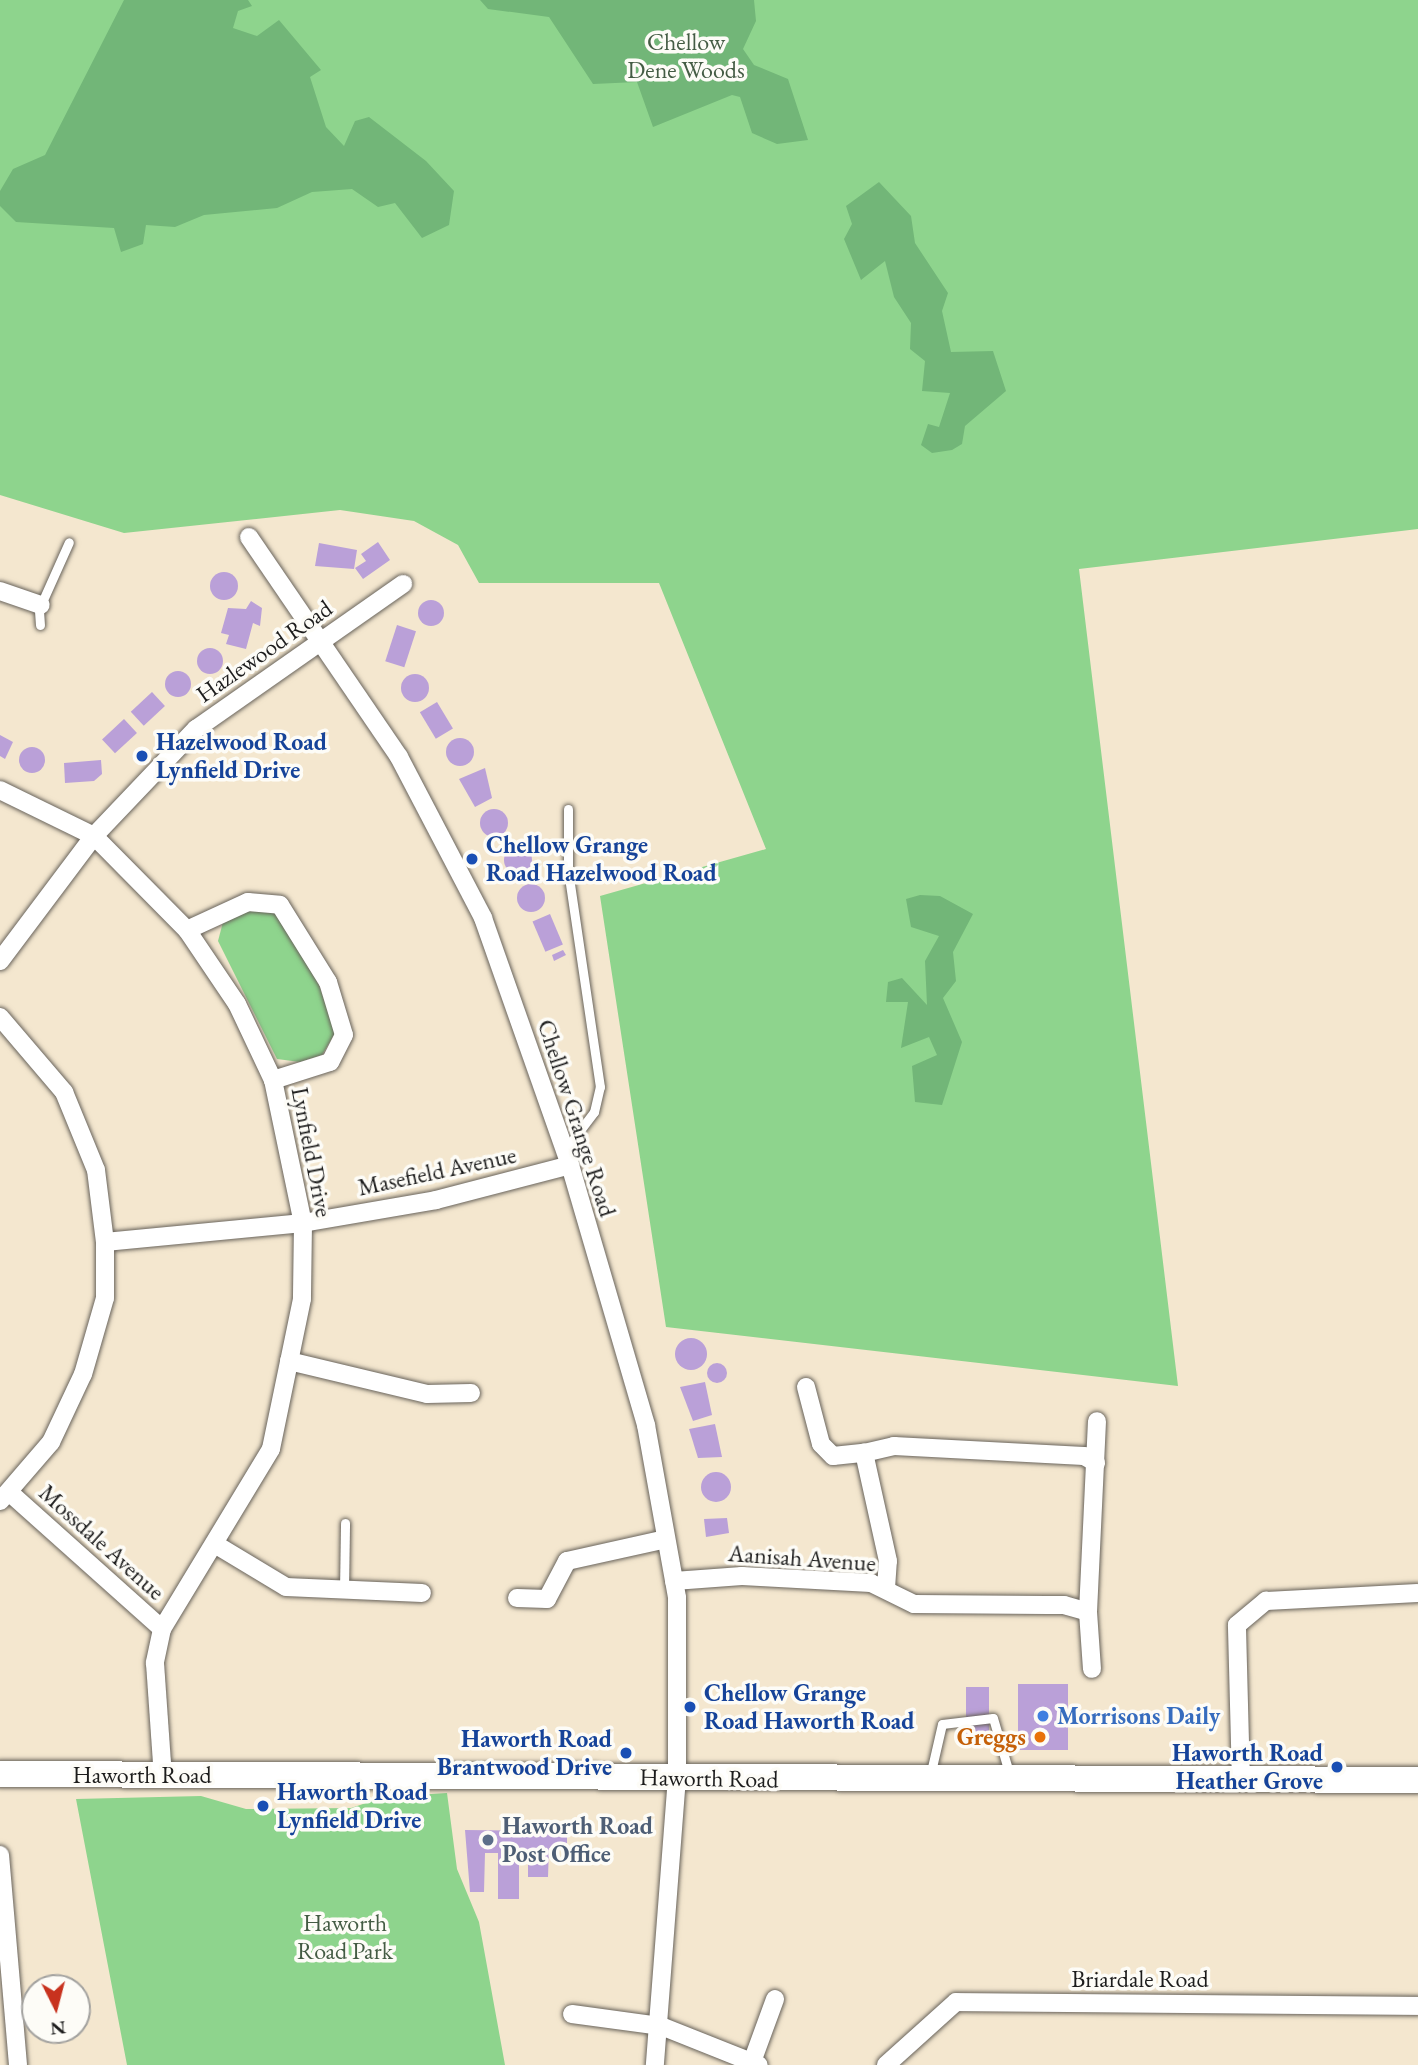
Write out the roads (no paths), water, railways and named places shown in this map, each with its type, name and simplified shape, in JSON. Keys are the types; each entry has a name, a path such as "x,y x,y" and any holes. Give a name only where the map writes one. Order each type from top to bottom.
{"main road":[{"name":"Haworth Road","path":"0,1774 163,1777 677,1777 928,1781 1418,1780"}],"street":[{"name":"Chellow Grange Road","path":"249,537 399,757 483,918 567,1157 646,1425 674,1581 677,1777 655,2065"},
{"name":"Hazlewood Road","path":"0,961 94,836 196,729 403,584"},
{"path":"0,591 41,605"},
{"name":"Lynfield Drive","path":"0,790 94,836 187,930 237,1004 273,1080 303,1223 302,1299 271,1449 218,1546 162,1629 155,1663 163,1777"},
{"path":"187,930 248,902 280,905 328,982 344,1035 330,1062 273,1080"},
{"path":"0,1017 64,1092 96,1170 105,1242 105,1298 83,1374 51,1442 5,1497"},
{"name":"Masefield Avenue","path":"105,1242 303,1223 436,1200 567,1157"},
{"path":"289,1362 426,1394 471,1393"},
{"path":"806,1387 821,1444 833,1456 894,1446 1084,1456 1096,1463"},
{"path":"1092,1669 1088,1612 1097,1421"},
{"path":"864,1452 888,1561 886,1588"},
{"name":"Mossdale Avenue","path":"5,1497 162,1629"},
{"path":"517,1598 547,1599 567,1562 666,1539"},
{"path":"218,1546 286,1587 422,1593"},
{"name":"Aanisah Avenue","path":"674,1581 763,1577 886,1588 914,1604 1064,1605 1088,1612"},
{"path":"1241,1781 1237,1625 1266,1601 1418,1593"},
{"path":"0,1855 6,1986 18,2065"},
{"path":"572,2014 660,2026 755,2063 775,1999"},
{"name":"Briardale Road","path":"886,2065 956,2002 1418,2006"}],"lane":[{"path":"40,625 41,605 69,542"},
{"path":"567,1157 594,1112 600,1087 568,870 568,809"},
{"path":"344,1590 345,1523"},
{"path":"928,1781 942,1724 993,1717 1012,1781"}],"place":[{"name":"Hazelwood Road Lynfield Drive","path":"142,756"},
{"name":"Chellow Grange Road Hazelwood Road","path":"472,859"},
{"name":"Chellow Grange Road Haworth Road","path":"690,1707"},
{"name":"Morrisons Daily","path":"1043,1716"},
{"name":"Greggs","path":"1040,1737"},
{"name":"Haworth Road Brantwood Drive","path":"626,1753"},
{"name":"Haworth Road Heather Grove","path":"1337,1767"},
{"name":"Haworth Road Lynfield Drive","path":"263,1806"},
{"name":"Haworth Road Post Office","path":"488,1840"}],"park label":[{"name":"Chellow Dene Woods","path":"686,56"},
{"name":"Haworth Road Park","path":"345,1937"}]}
